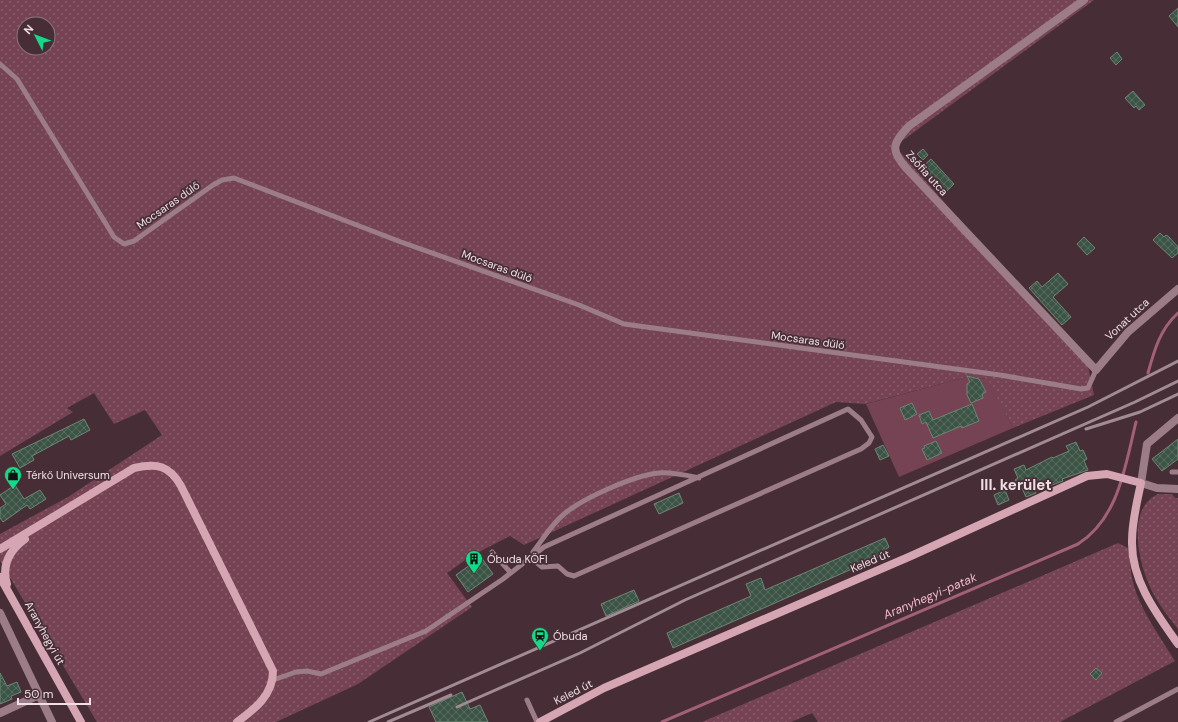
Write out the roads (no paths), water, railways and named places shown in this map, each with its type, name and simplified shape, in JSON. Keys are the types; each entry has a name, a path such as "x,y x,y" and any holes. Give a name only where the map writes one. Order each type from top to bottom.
{"street":[{"name":"Zsófia utca","path":"1084,0 909,126 898,138 895,146 895,154 907,169 1096,370"},
{"name":"Vonat utca","path":"1096,370 1128,332 1178,289"},
{"path":"1178,418 1147,444 1132,529 1134,562 1140,582 1152,605 1178,644"},
{"path":"0,549 134,468 151,466 168,470 173,474 181,486 273,671 273,680 265,698 237,722"},
{"name":"Keled út","path":"538,722 604,688 911,556 1050,492 1091,475 1109,474 1140,483"},
{"path":"1140,483 1161,489 1178,489"},
{"path":"9,592 5,577 6,565 10,554 16,546 54,517"},
{"name":"Aranyhegyi út","path":"0,577 81,722"},
{"path":"0,613 52,722"},
{"path":"0,713 39,695"}],"lane":[{"name":"Mocsaras dűlő","path":"0,64 17,79 114,237 124,244 134,241 213,185 222,180 234,178 400,242 579,305 624,324 1000,375 1081,389 1088,388 1096,370"},
{"path":"848,409 856,414 872,437 869,443 861,449 574,576 567,574 558,566 542,567 530,556 551,544 848,409"},
{"path":"1172,472 1178,472"},
{"path":"273,680 296,672 307,671 320,674 417,636 511,573 530,556 555,523 564,514 589,499 645,475 669,473 698,478"},
{"path":"492,552 511,573"},
{"path":"1116,722 1178,689"},
{"path":"528,700 538,722"}],"waterway":[{"name":"Aranyhegyi-patak","path":"1148,373 1158,341 1162,333 1178,313"},
{"name":"Aranyhegyi-patak","path":"662,722 1078,544 1092,533 1103,520 1111,506 1124,473 1136,422"}],"railway":[{"path":"369,722 1088,407 1178,361"},
{"path":"457,707 580,653 685,600 1135,402 1178,381"},
{"path":"1086,429 1140,412 1178,394"},
{"path":"388,722 451,695"}],"place":[{"name":"Térkő Universum","path":"13,490"},
{"name":"Óbuda KÖFI","path":"474,574"},
{"name":"Óbuda","path":"540,651"}],"district":[{"name":"III. kerület","path":"1016,485"}]}
